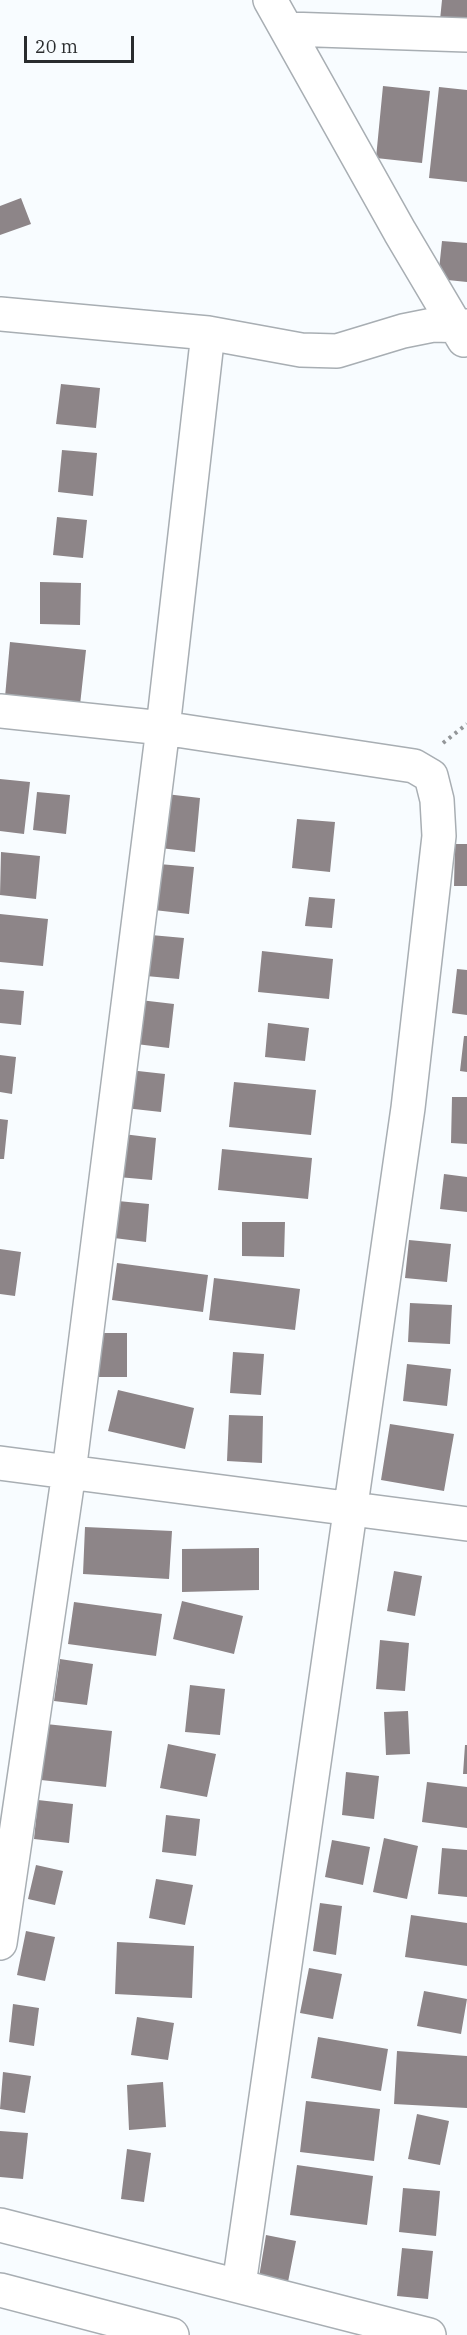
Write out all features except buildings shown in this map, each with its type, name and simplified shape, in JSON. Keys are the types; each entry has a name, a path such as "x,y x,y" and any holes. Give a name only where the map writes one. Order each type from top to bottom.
{"street":[{"path":"270,0 463,332"},
{"path":"288,29 467,35"},
{"path":"0,314 208,333 301,350 337,351 403,331 433,325 463,332"},
{"path":"0,1943 69,1472 163,728 208,333"},
{"path":"0,711 163,728 414,766 431,776 437,800 439,836 408,1108 239,2285"},
{"path":"0,1463 467,1524"},
{"path":"0,2225 429,2335"},
{"path":"0,2290 172,2335"}]}
